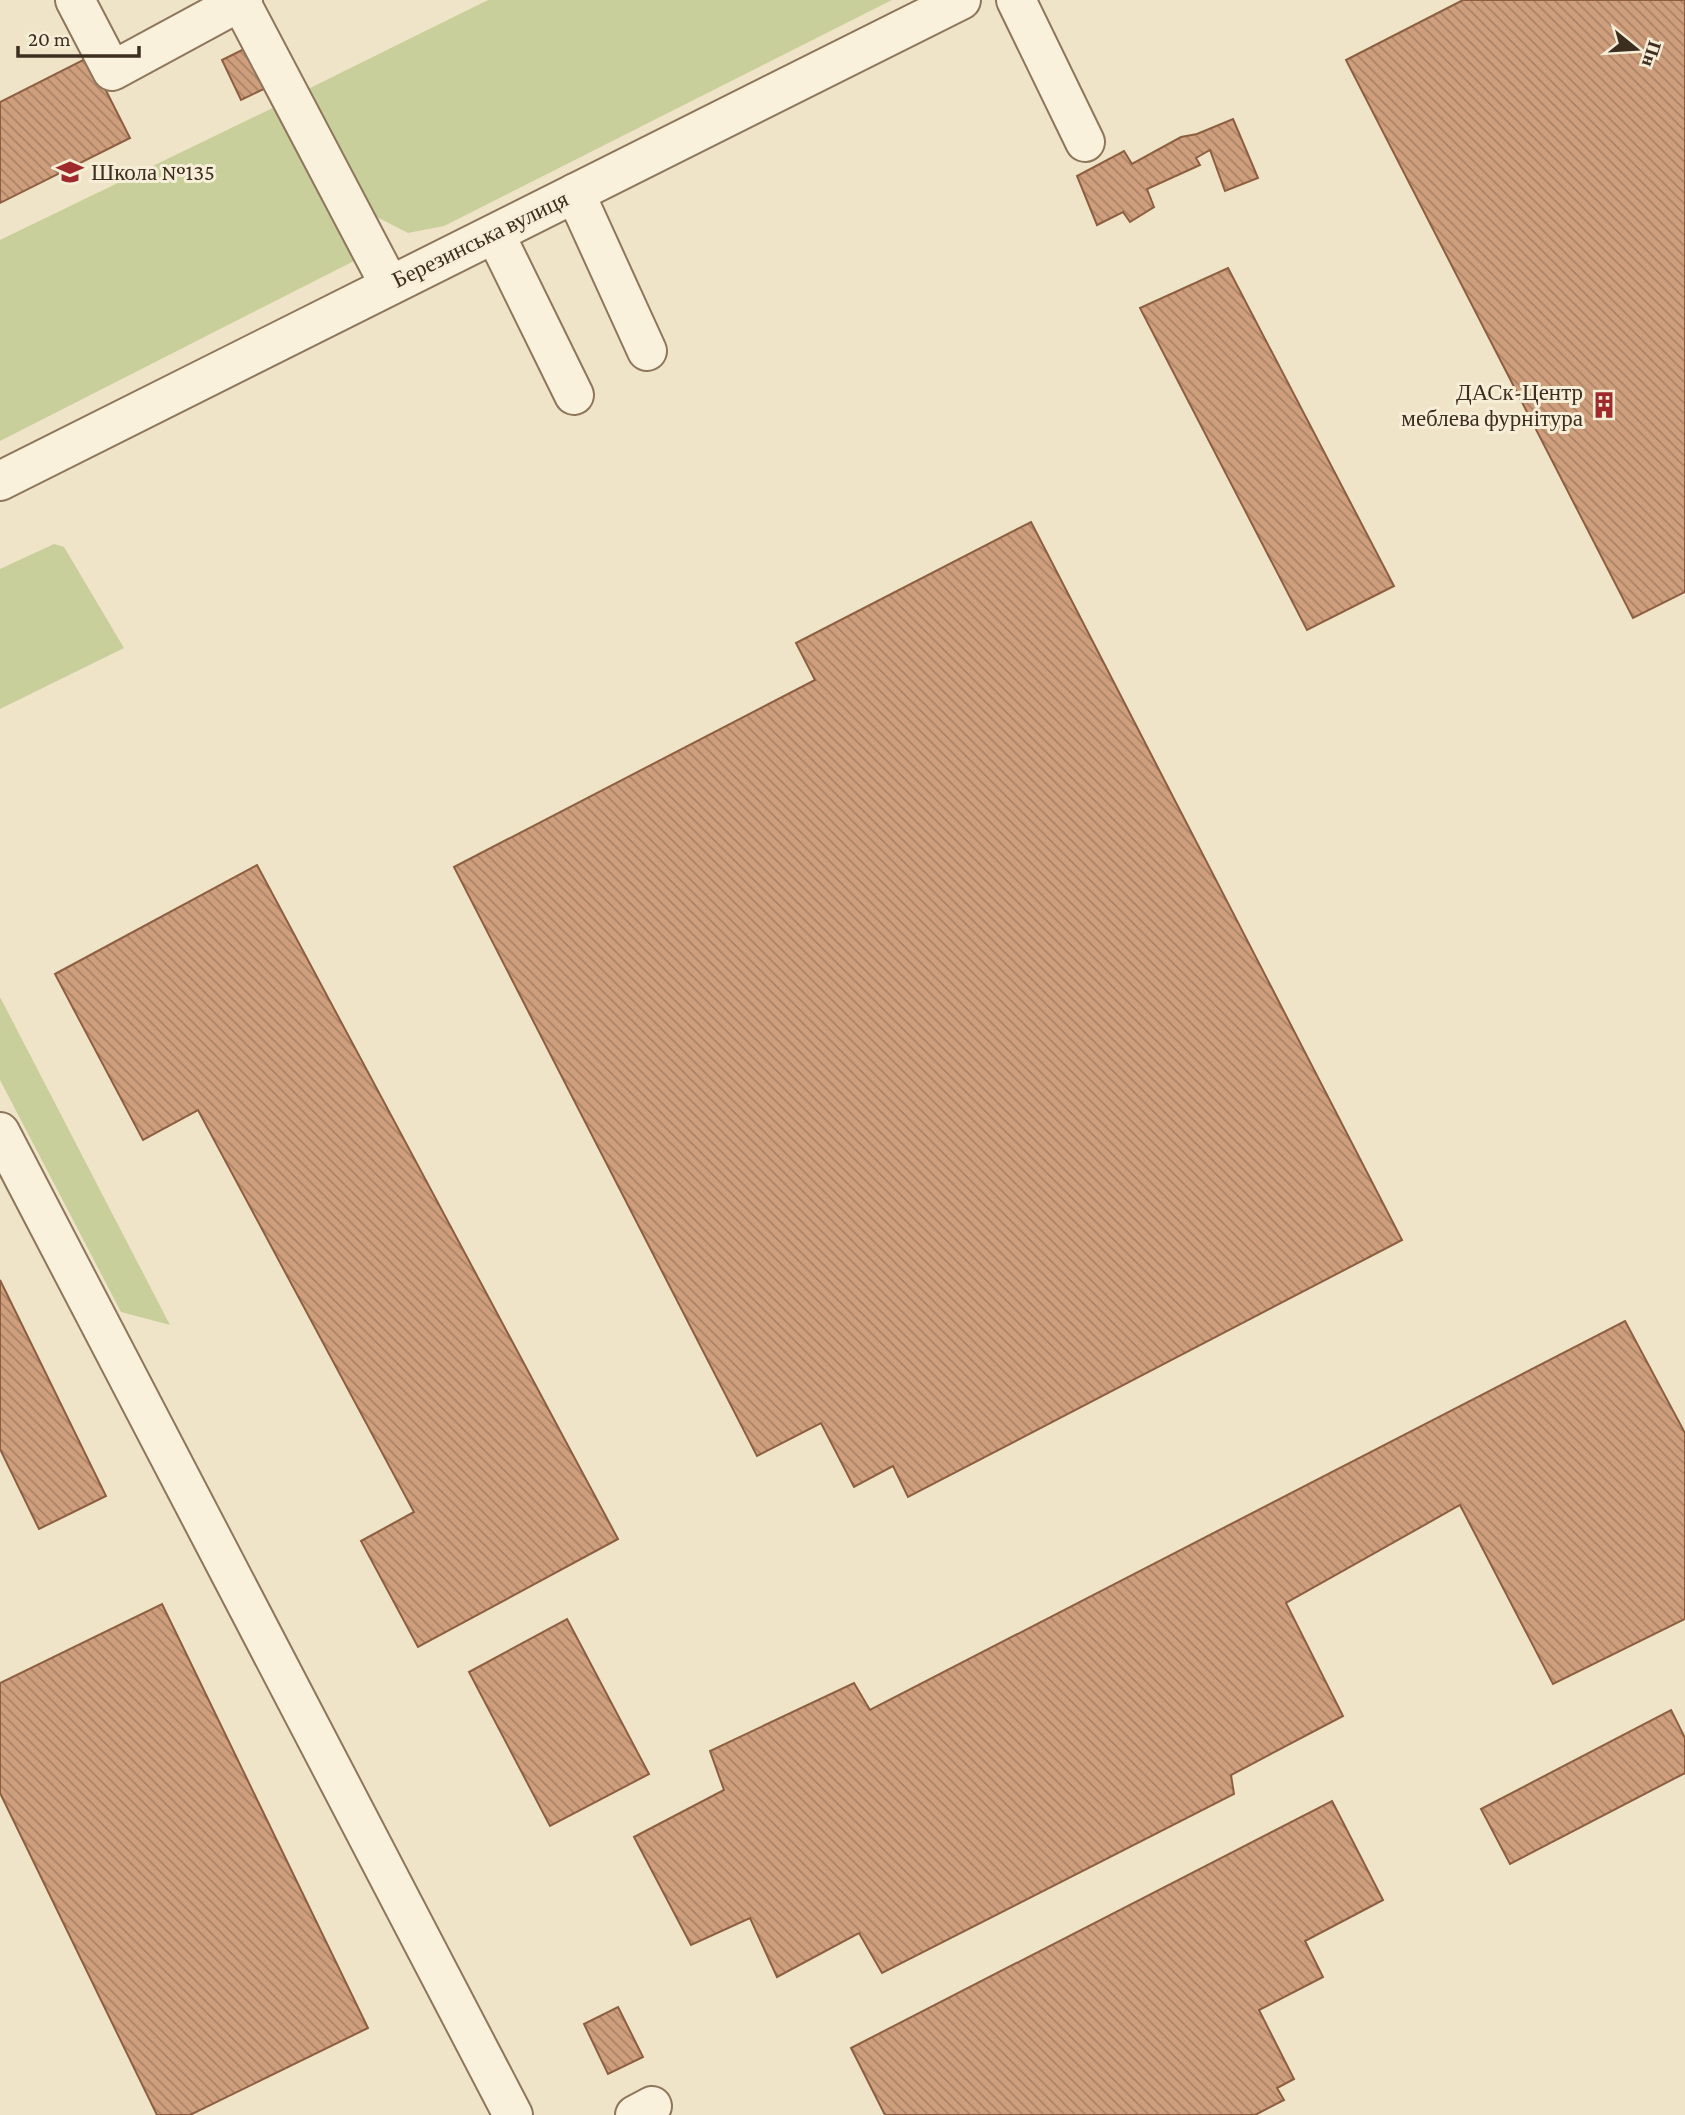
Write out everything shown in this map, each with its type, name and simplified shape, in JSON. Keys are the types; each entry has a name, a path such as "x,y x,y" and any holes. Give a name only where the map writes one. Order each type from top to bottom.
{"street":[{"path":"75,0 113,71 242,1 389,284"},
{"name":"Березинська вулиця","path":"0,481 961,0"},
{"path":"1016,0 1085,142"},
{"path":"575,193 647,351"},
{"path":"495,234 574,395"},
{"path":"0,1132 513,2115"}],"green space":[{"path":"488,0 892,0 444,226 408,233 371,214 304,91"},
{"path":"281,104 356,260 0,441 0,240"},
{"path":"54,544 64,547 124,648 0,709 0,569"},
{"path":"0,997 170,1325 121,1312 0,1080"}],"building":[{"name":"ДАСк-Центр меблева фурнітура","path":"1463,0 1685,0 1685,592 1633,618 1346,60"},
{"path":"250,46 270,86 241,100 222,60"},
{"path":"89,57 130,138 0,203 0,102"},
{"path":"1233,119 1258,178 1225,191 1210,150 1196,158 1200,165 1147,189 1154,207 1130,222 1123,212 1097,225 1077,176 1124,151 1132,164 1181,137 1197,134"},
{"path":"1228,268 1394,586 1307,630 1140,308"},
{"path":"1031,522 1402,1240 908,1497 893,1466 854,1487 821,1423 757,1456 454,867 815,680 796,643"},
{"path":"257,865 618,1539 418,1647 361,1541 414,1512 198,1110 143,1140 55,974"},
{"path":"0,1280 106,1496 39,1529 0,1449"},
{"path":"1625,1321 1685,1433 1685,1619 1553,1684 1460,1505 1286,1603 1343,1716 1231,1775 1234,1794 882,1973 859,1933 777,1977 750,1918 691,1945 634,1837 724,1790 710,1751 854,1683 870,1710"},
{"path":"162,1604 368,2028 190,2115 157,2115 0,1793 0,1683"},
{"path":"567,1619 649,1774 550,1826 469,1672"},
{"path":"1671,1710 1685,1738 1685,1773 1510,1864 1481,1809"},
{"path":"1332,1801 1383,1900 1305,1941 1323,1977 1259,2010 1294,2079 1277,2088 1284,2100 1255,2115 885,2115 851,2048"},
{"path":"618,2007 643,2057 608,2074 584,2024"}],"place":[{"name":"Школа №135","path":"70,172"},
{"name":"ДАСк-Центр меблева фурнітура","path":"1604,405"}]}
